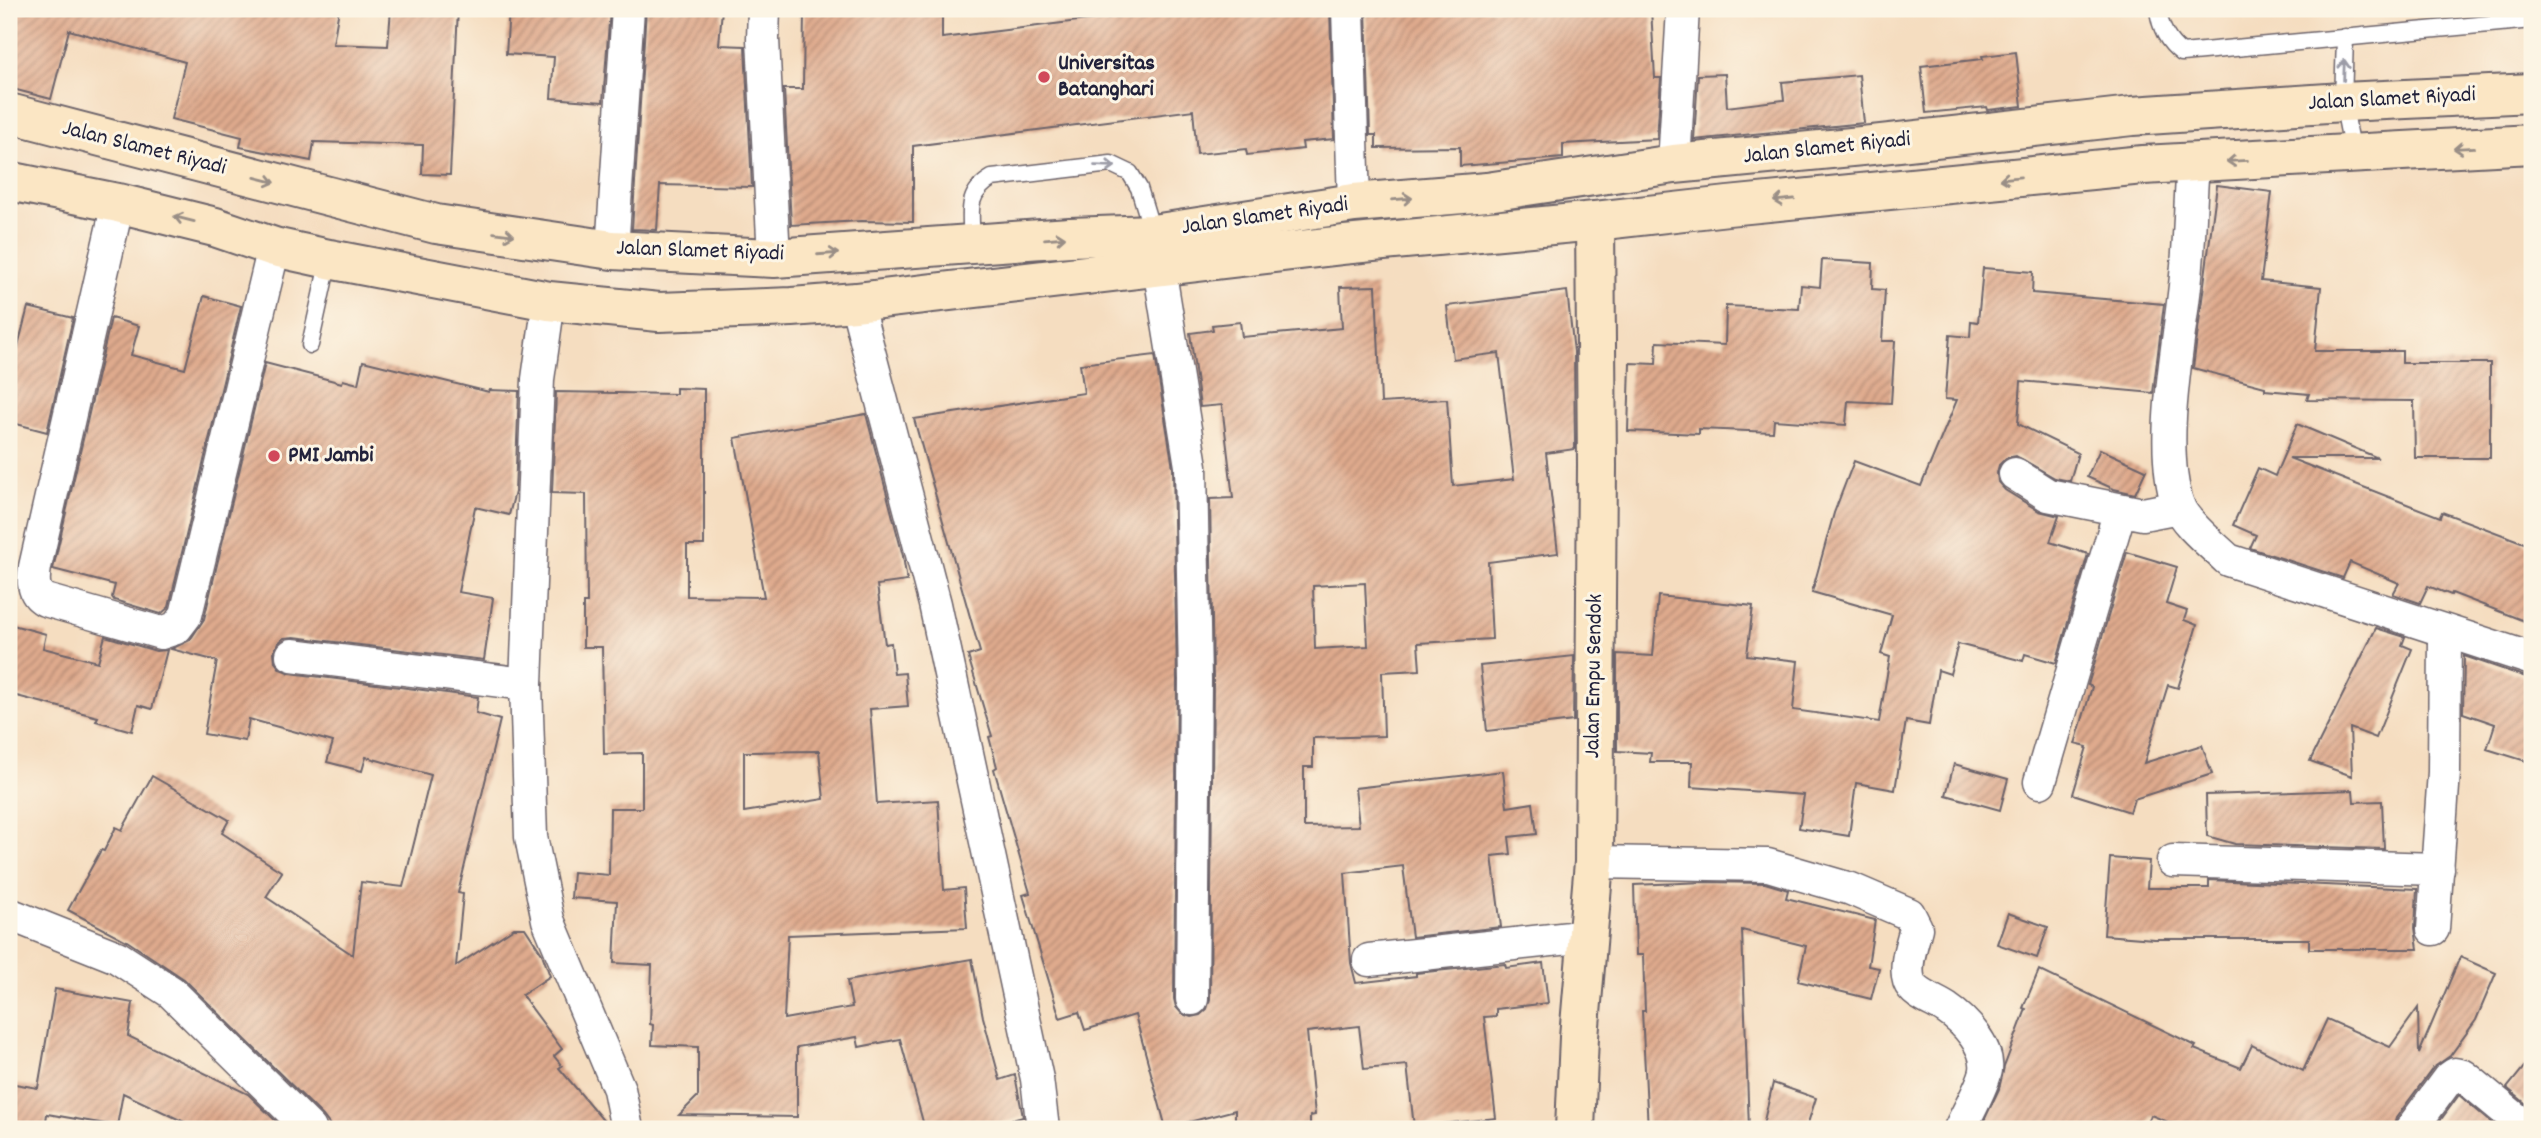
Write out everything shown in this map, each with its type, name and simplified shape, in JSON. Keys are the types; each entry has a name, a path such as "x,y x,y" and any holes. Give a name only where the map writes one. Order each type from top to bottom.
{"main road":[{"name":"Jalan Slamet Riyadi","path":"9,181 118,203 215,227 274,247 417,277 549,301 659,312 856,302 1156,251 1354,204 1487,192 1674,164 2132,116 2532,93"},
{"name":"Jalan Slamet Riyadi","path":"9,113 436,224 612,250 774,258 1070,237 1156,251 1343,245 2143,165 2532,144"},
{"path":"2132,116 2143,165"},
{"name":"Jalan Empu Sendok","path":"1575,1129 1579,1037 1594,862 1597,465 1595,221"},
{"path":"417,277 436,224"}],"street":[{"path":"612,250 628,9"},
{"path":"764,9 763,38 774,258"},
{"path":"1348,9 1354,204"},
{"path":"1674,164 1683,9"},
{"path":"2193,163 2169,462 2179,507 2199,532 2228,560 2532,660"},
{"path":"118,203 33,577 34,588 40,598 135,626 165,633 176,628 186,615 274,247"},
{"path":"1156,251 1191,466 1195,680 1192,999"},
{"path":"549,301 538,379 527,684 531,837 548,920 619,1089 627,1129"},
{"path":"856,302 935,604 1037,1079 1043,1129"},
{"path":"2015,474 2048,495 2120,510 2143,514 2179,507"},
{"path":"2040,782 2120,510"},
{"path":"2433,929 2444,772 2445,633"},
{"path":"292,655 527,684"},
{"path":"2173,861 2438,869"},
{"path":"1594,862 1768,865 1851,889 1909,914 1916,928 1909,960 1908,978 1912,988 1949,1010 1969,1029 1985,1058 1986,1071 1960,1129"},
{"path":"9,914 117,957 172,992 310,1129"},
{"path":"1369,960 1588,936"},
{"path":"2411,1129 2448,1079 2455,1074 2464,1076 2528,1129"}],"lane":[{"path":"2158,9 2164,34 2172,46 2182,53 2532,20"},
{"path":"2491,9 2503,22"},
{"path":"2345,37 2343,102 2353,155"},
{"path":"972,245 971,200 979,186 992,178 1111,164 1130,173 1156,251"},
{"path":"310,345 329,259"}],"building":[{"path":"9,9 339,9 333,44 388,46 391,9 458,9 450,175 422,174 423,145 314,142 311,161 240,147 242,137 171,119 185,62 69,30 51,99 9,88"},
{"path":"509,9 610,9 603,102 551,98 554,57 506,54"},
{"path":"646,9 722,9 719,45 745,46 752,187 660,185 657,230 632,229"},
{"path":"804,9 942,9 942,38 1175,9 1330,9 1334,139 1302,142 1303,149 1247,155 1246,149 1197,154 1193,110 913,146 913,222 861,221 791,225 784,89 803,89"},
{"path":"1366,9 1651,9 1655,78 1661,78 1657,139 1563,144 1563,158 1460,166 1460,147 1376,148 1376,135 1370,135"},
{"path":"2016,52 2022,106 1926,113 1921,66 1983,59 1982,56"},
{"path":"1725,74 1727,107 1784,100 1782,82 1859,75 1864,123 1694,140 1698,75"},
{"path":"2217,185 2272,192 2261,281 2321,287 2315,351 2402,351 2402,363 2490,363 2490,458 2415,458 2414,401 2307,400 2309,394 2265,390 2265,387 2193,368"},
{"path":"1822,260 1873,263 1872,289 1885,290 1882,341 1895,341 1891,403 1848,401 1846,425 1774,420 1773,432 1699,429 1699,434 1628,431 1630,363 1656,364 1657,342 1725,345 1726,306 1799,309 1801,285 1820,287"},
{"path":"1983,268 2033,272 2032,293 2164,304 2153,393 2021,381 2018,424 2078,453 2070,481 2055,478 2016,456 2006,458 1999,465 1997,473 1998,482 2005,490 2039,511 2059,516 2050,542 2088,554 2056,663 2025,654 2023,661 1958,644 1950,674 1938,670 1929,725 1906,721 1895,790 1856,783 1849,836 1799,828 1804,795 1691,787 1692,762 1650,762 1651,753 1617,751 1617,654 1653,656 1658,596 1753,606 1747,655 1798,661 1793,710 1879,722 1890,657 1881,654 1892,615 1812,592 1834,513 1854,461 1921,486 1957,400 1945,399 1950,335 1970,337 1971,321 1978,322"},
{"path":"1376,286 1381,403 1447,399 1453,486 1514,479 1499,353 1453,359 1447,306 1567,291 1574,352 1575,449 1546,453 1558,553 1488,562 1492,639 1418,643 1420,670 1382,672 1384,736 1313,738 1313,767 1304,767 1304,827 1359,826 1355,788 1503,771 1507,807 1533,803 1537,834 1509,837 1511,854 1492,856 1501,927 1412,937 1403,866 1345,873 1351,963 1356,983 1416,976 1416,973 1543,963 1548,1003 1496,1009 1496,1016 1484,1017 1496,1118 1414,1127 1407,1065 1364,1069 1359,1026 1307,1032 1315,1115 1310,1116 1310,1129 1235,1129 1235,1110 1166,1128 1135,1015 1085,1030 1079,1012 1060,1018 1023,895 1030,893 994,769 997,767 989,737 992,736 968,656 980,652 914,419 1084,393 1080,364 1155,355 1173,468 1177,680 1174,999 1182,1014 1191,1017 1200,1015 1207,1009 1210,999 1213,680 1210,499 1233,498 1222,405 1200,407 1190,333 1213,330 1212,325 1240,322 1242,337 1342,328 1340,287","holes":["1365,583 1368,646 1315,649 1313,586"]},
{"path":"204,296 241,306 169,607 161,614 114,600 112,597 115,585 53,569 111,318 139,326 131,355 185,369"},
{"path":"28,307 73,318 47,432 9,422 9,381"},
{"path":"363,361 489,392 519,391 515,492 509,515 475,507 458,592 493,598 484,660 294,637 284,638 278,643 274,652 275,662 280,669 290,673 478,697 476,713 500,720 458,893 463,894 456,966 514,928 525,928 542,954 550,976 522,995 562,1049 554,1056 562,1066 559,1068 608,1129 333,1129 184,979 127,941 68,910 101,850 104,851 116,827 122,830 152,776 229,820 222,833 282,872 266,897 353,955 361,882 403,887 431,775 366,757 362,771 327,762 333,742 249,719 245,741 204,734 217,661 171,649 190,640 204,619 265,363 342,383 343,380 358,384"},
{"path":"676,388 704,389 704,545 687,545 687,596 764,597 735,438 866,414 907,581 877,585 885,644 891,643 894,674 905,673 908,706 870,709 877,804 938,800 944,890 964,888 967,928 788,935 784,1019 852,1007 847,981 972,959 983,1017 1000,1080 1015,1075 1023,1117 979,1129 925,1129 900,1039 859,1047 857,1037 797,1047 797,1117 679,1115 698,1096 698,1047 652,1045 652,965 614,963 617,901 571,898 573,872 609,875 610,808 642,808 642,753 604,754 602,647 583,647 583,603 587,603 586,494 552,493 556,392 676,394","holes":["819,751 824,799 744,812 744,752"]},
{"path":"2297,424 2378,458 2289,458 2440,517 2442,512 2532,546 2532,624 2428,586 2420,603 2393,594 2399,583 2350,562 2343,578 2250,548 2256,535 2233,525 2258,468 2275,476"},
{"path":"2100,449 2146,470 2135,494 2114,489 2087,477"},
{"path":"2127,552 2177,567 2166,604 2187,611 2184,620 2197,625 2178,688 2168,685 2144,763 2202,745 2212,774 2134,799 2130,812 2073,794 2087,747 2075,744 2092,687 2088,685"},
{"path":"9,624 46,634 43,648 98,662 105,636 156,651 167,650 152,709 138,705 132,731 96,721 98,717 9,694"},
{"path":"2376,628 2405,637 2402,645 2412,649 2376,738 2350,728 2352,776 2310,761"},
{"path":"1574,656 1573,721 1487,731 1480,666"},
{"path":"2464,656 2532,679 2532,763 2487,749 2495,724 2463,713"},
{"path":"1954,764 2008,779 2000,810 1946,795"},
{"path":"2353,790 2354,802 2382,801 2384,849 2235,844 2207,836 2206,795"},
{"path":"2110,858 2149,861 2147,888 2209,888 2209,880 2417,889 2415,928 2418,949 2309,949 2309,939 2154,939 2104,935"},
{"path":"1765,883 1788,890 1786,898 1875,920 1868,966 1879,968 1871,999 1798,981 1806,946 1742,930 1749,1129 1648,1129 1642,1011 1645,1011 1643,955 1636,955 1634,885"},
{"path":"2008,913 2048,927 2037,958 1997,944"},
{"path":"2460,957 2496,973 2476,1020 2450,1056 2433,1068 2396,1118 2393,1129 2185,1129 2151,1115 2145,1129 1980,1129 1999,1089 2004,1067 2026,1009 2023,1008 2039,970 2196,1046 2194,1049 2241,1068 2252,1045 2303,1071 2327,1019 2390,1047 2418,1008 2419,1054"},
{"path":"55,989 133,1003 128,1036 248,1094 284,1129 199,1129 123,1093 117,1126 47,1114 45,1129 9,1129 9,1083 38,1088"},
{"path":"2532,1057 2532,1106 2531,1108 2507,1088"},
{"path":"1773,1083 1816,1098 1806,1129 1762,1129"},
{"path":"2459,1095 2499,1129 2434,1129"}],"place":[{"name":"Universitas Batanghari","path":"1044,77"},
{"name":"PMI Jambi","path":"274,456"}]}
